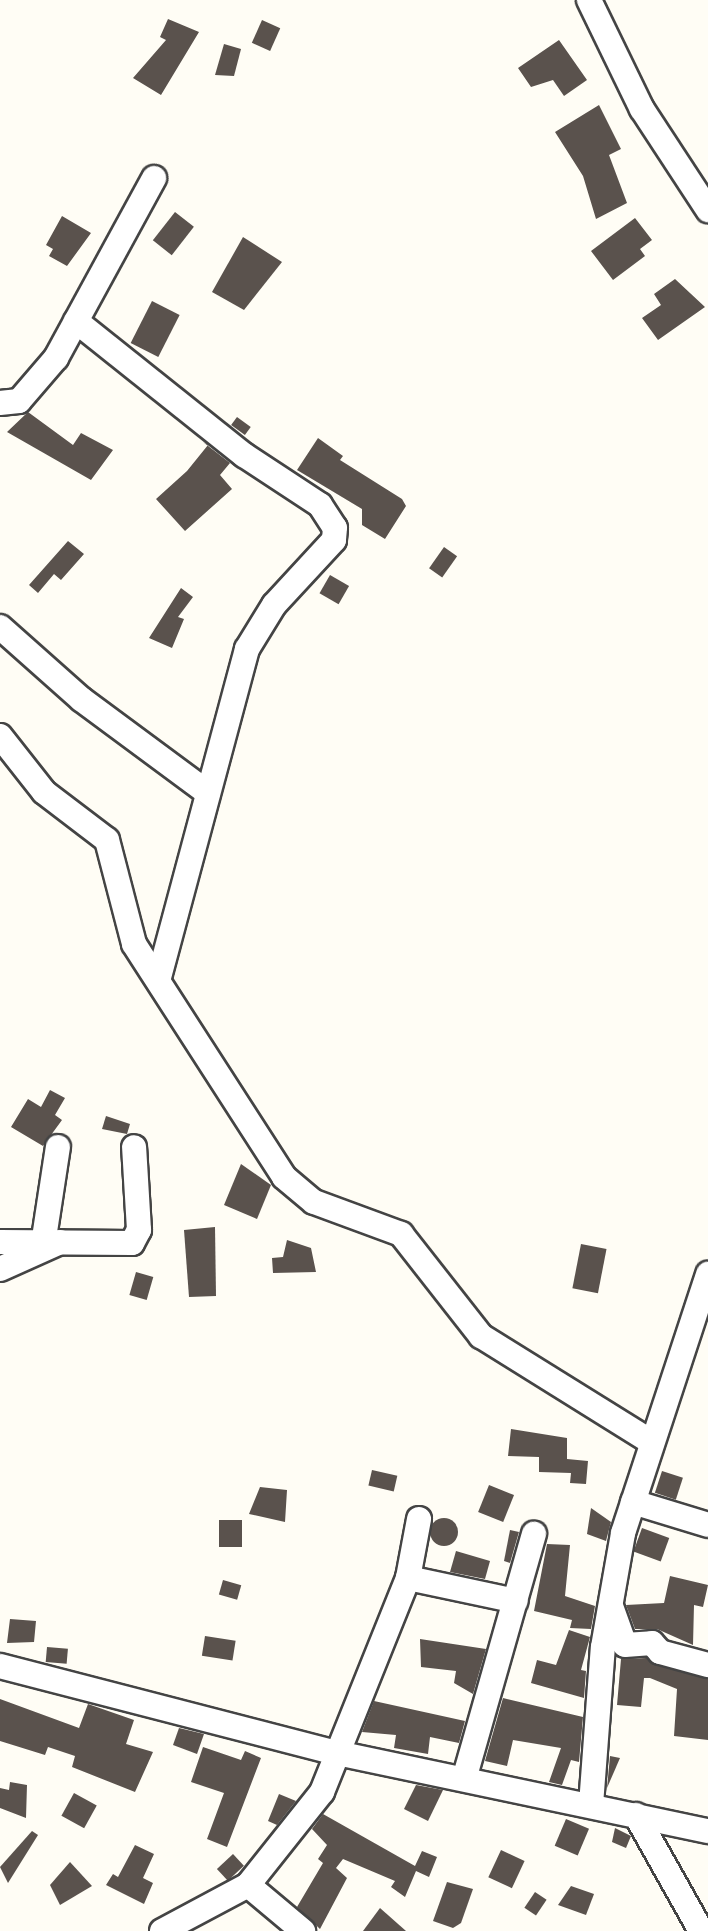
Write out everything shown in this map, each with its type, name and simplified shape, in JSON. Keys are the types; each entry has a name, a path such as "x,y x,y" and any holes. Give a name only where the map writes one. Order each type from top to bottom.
{"street":[{"path":"589,0 642,109 708,210"},
{"path":"0,403 19,401 34,389 76,321 155,178"},
{"path":"76,321 244,455 320,505 335,528 334,540 274,605 247,649 159,978"},
{"path":"0,627 81,699 208,793"},
{"path":"0,736 44,792 107,840 122,916 284,1177 314,1202 401,1234 481,1336 651,1442"},
{"path":"55,1238 58,1147"},
{"path":"0,1242 55,1238 123,1244 137,1238 134,1147"},
{"path":"0,1269 55,1238"},
{"path":"591,1805 610,1604 633,1502 708,1274"},
{"path":"633,1502 708,1525"},
{"path":"162,1931 248,1885 322,1792 408,1578 419,1519"},
{"path":"465,1776 534,1534"},
{"path":"408,1578 516,1601"},
{"path":"610,1604 625,1645 652,1643 660,1652 708,1665"},
{"path":"0,1666 337,1753 465,1776 708,1831"},
{"path":"635,1815 701,1931"},
{"path":"248,1885 303,1931"}],"building":[{"path":"168,19 199,32 161,95 133,78 166,40 160,37"},
{"path":"262,20 280,28 270,51 252,43"},
{"path":"559,40 587,80 564,96 553,80 531,87 518,68"},
{"path":"224,44 241,49 234,76 215,75"},
{"path":"599,105 621,149 609,155 627,203 596,219 583,176 555,132"},
{"path":"175,212 194,227 172,255 153,240"},
{"path":"62,216 91,233 67,266 49,256 53,249 46,245"},
{"path":"635,218 652,240 640,249 645,256 613,280 591,251"},
{"path":"243,237 282,262 244,310 212,292"},
{"path":"675,279 705,307 658,340 642,318 661,305 654,294"},
{"path":"152,301 180,315 158,357 131,343"},
{"path":"28,412 73,445 81,433 113,450 91,480 7,432"},
{"path":"237,417 251,427 245,435 231,425"},
{"path":"318,438 343,456 340,460 402,499 406,506 385,539 362,525 362,509 297,470"},
{"path":"208,446 230,463 220,475 232,489 185,531 156,499 187,471"},
{"path":"68,541 84,554 61,580 54,574 38,593 29,585"},
{"path":"444,547 457,556 442,577 429,568"},
{"path":"330,575 349,586 339,604 320,593"},
{"path":"181,588 193,597 178,617 184,619 172,648 149,638"},
{"path":"50,1090 65,1098 55,1115 62,1120 43,1146 11,1127 28,1099 41,1107"},
{"path":"106,1116 130,1124 127,1134 102,1129"},
{"path":"241,1164 271,1185 257,1219 224,1205"},
{"path":"215,1227 216,1296 189,1297 184,1230"},
{"path":"287,1240 311,1248 316,1272 273,1273 272,1258 283,1257"},
{"path":"581,1244 607,1249 598,1293 572,1288"},
{"path":"136,1272 153,1277 147,1300 129,1295"},
{"path":"511,1429 567,1438 567,1459 588,1461 586,1484 570,1483 571,1473 539,1472 539,1457 508,1456"},
{"path":"372,1470 397,1476 394,1491 368,1486"},
{"path":"662,1471 683,1478 676,1500 655,1493"},
{"path":"489,1485 514,1495 503,1522 478,1512"},
{"path":"260,1487 287,1490 285,1522 249,1514"},
{"path":"591,1508 611,1522 606,1541 587,1534"},
{"path":"444,1518 454,1522 458,1532 454,1542 444,1546 434,1542 430,1532 434,1522"},
{"path":"219,1520 242,1520 242,1547 219,1547"},
{"path":"642,1528 669,1538 661,1561 633,1551"},
{"path":"510,1530 519,1532 510,1563 504,1561"},
{"path":"547,1544 570,1545 565,1596 595,1606 591,1629 570,1628 572,1620 534,1611"},
{"path":"456,1551 490,1561 485,1579 450,1572"},
{"path":"670,1576 708,1585 703,1607 694,1605 693,1645 657,1629 635,1629 626,1605 664,1603"},
{"path":"223,1580 241,1585 237,1600 219,1594"},
{"path":"10,1619 36,1621 34,1642 7,1643"},
{"path":"569,1630 590,1637 581,1670 586,1671 584,1698 531,1683 537,1660 556,1665"},
{"path":"205,1636 236,1641 232,1661 202,1656"},
{"path":"420,1639 486,1649 473,1694 454,1683 456,1671 421,1667"},
{"path":"47,1647 68,1649 67,1664 46,1662"},
{"path":"646,1658 708,1679 708,1740 674,1736 677,1689 650,1678 644,1678 641,1707 617,1705 621,1659"},
{"path":"503,1698 583,1717 579,1762 571,1760 562,1785 549,1782 561,1748 513,1740 507,1766 485,1761"},
{"path":"0,1699 79,1728 88,1704 134,1720 126,1744 153,1752 135,1792 72,1767 75,1756 48,1747 45,1755 0,1741"},
{"path":"374,1701 465,1721 459,1743 430,1737 428,1754 394,1748 396,1735 362,1732"},
{"path":"179,1728 204,1734 197,1754 173,1745"},
{"path":"203,1747 241,1760 245,1751 261,1758 227,1847 207,1839 224,1793 191,1782"},
{"path":"610,1756 620,1758 607,1788"},
{"path":"10,1782 27,1785 26,1818 0,1808 0,1788 9,1790"},
{"path":"416,1785 443,1790 428,1821 404,1809"},
{"path":"74,1793 97,1806 84,1828 61,1816"},
{"path":"279,1794 296,1801 277,1825 268,1821"},
{"path":"323,1814 415,1866 422,1851 437,1857 429,1877 416,1871 405,1897 391,1887 395,1881 343,1859 336,1868 347,1878 320,1929 297,1907 323,1863 318,1859 327,1845 312,1829"},
{"path":"566,1819 589,1829 578,1855 555,1846"},
{"path":"615,1828 631,1836 626,1848 612,1842"},
{"path":"32,1831 38,1835 8,1883 0,1867"},
{"path":"135,1845 154,1854 143,1878 153,1883 144,1904 106,1885 113,1874 118,1877"},
{"path":"501,1850 525,1861 512,1888 488,1877"},
{"path":"233,1854 244,1866 228,1881 217,1869"},
{"path":"70,1862 92,1886 60,1905 50,1885"},
{"path":"447,1882 473,1889 461,1923 453,1928 433,1921"},
{"path":"571,1886 594,1894 586,1915 558,1905"},
{"path":"535,1892 547,1900 536,1916 524,1908"},
{"path":"380,1908 406,1931 363,1931"}]}
